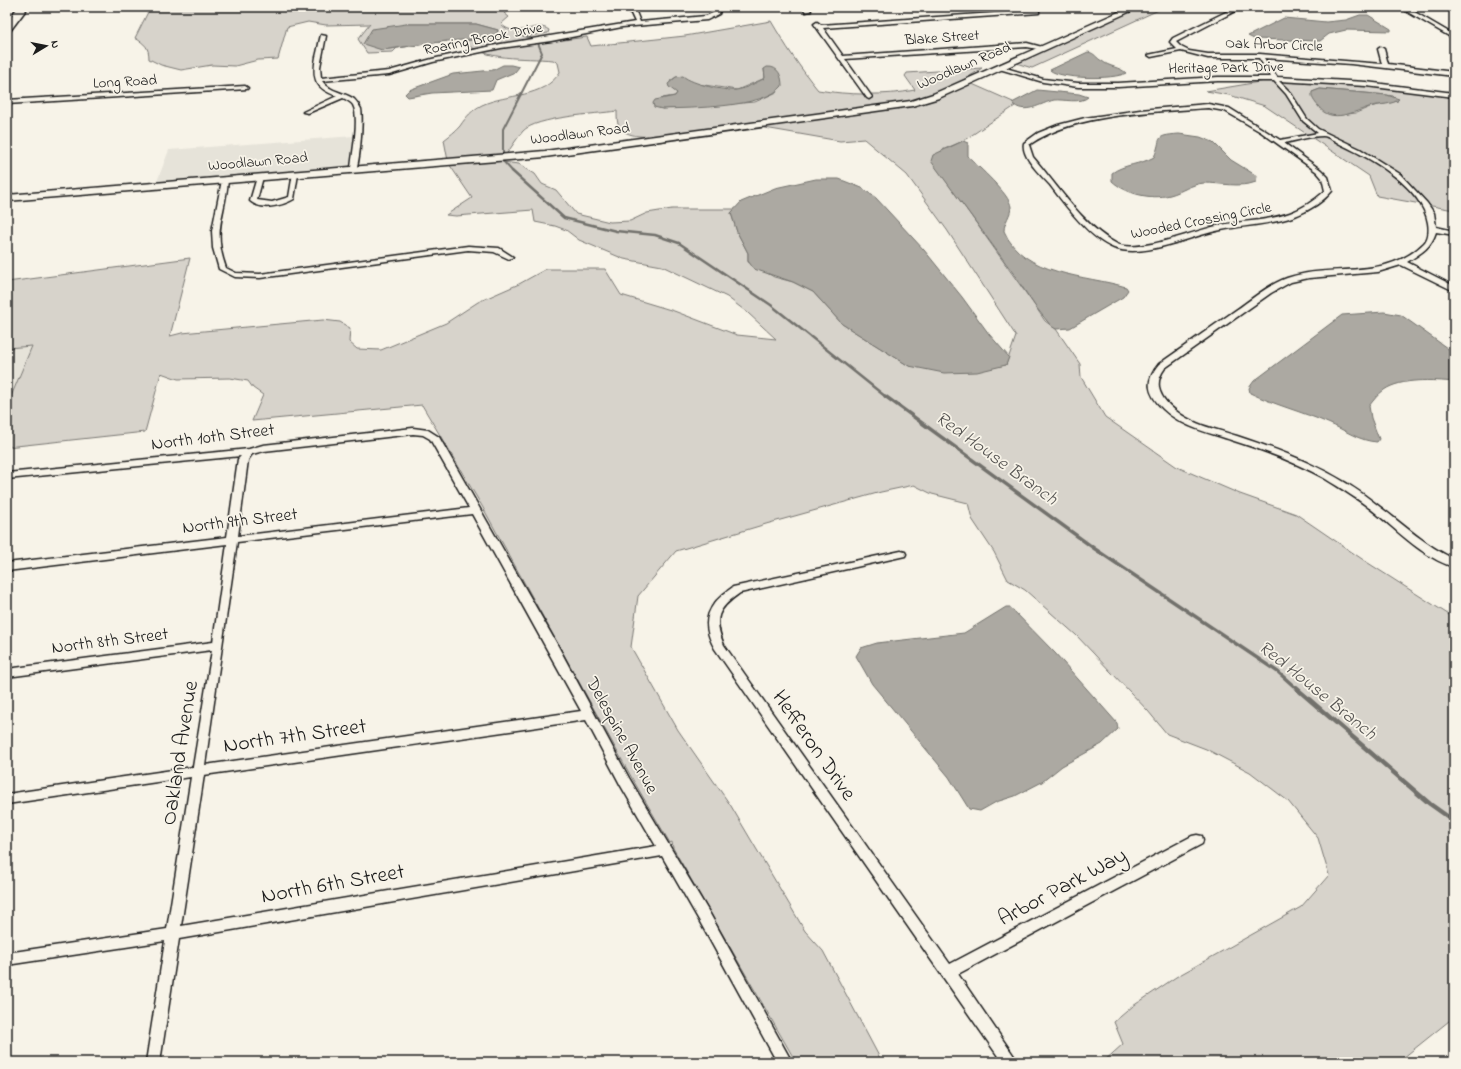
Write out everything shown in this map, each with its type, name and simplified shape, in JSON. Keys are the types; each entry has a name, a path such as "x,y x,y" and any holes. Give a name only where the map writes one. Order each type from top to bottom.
{"highway":[{"path":"7,29 23,7"}],"street":[{"path":"631,7 638,23"},
{"name":"Roaring Brook Drive","path":"319,80 389,73 432,61 501,46 550,39 638,23 707,18 717,13 718,7"},
{"name":"Woodlawn Road","path":"7,198 260,176 545,154 895,106 936,96 1136,7"},
{"name":"Oak Arbor Circle","path":"1240,7 1176,39 1173,42 1180,50 1199,55 1269,56 1385,64 1454,74"},
{"path":"1402,7 1454,37"},
{"path":"869,97 818,25 1037,12"},
{"path":"324,36 317,76 327,89 352,100 358,109 354,169"},
{"name":"Blake Street","path":"842,58 1027,45 1043,48"},
{"path":"1380,49 1385,64"},
{"path":"1151,55 1180,50"},
{"path":"1260,56 1280,86 1288,93"},
{"path":"1269,56 1284,80 1288,93 1305,120 1316,130 1358,150 1398,175 1424,203 1430,213 1434,229 1429,242 1418,252 1402,262 1378,270 1309,276 1289,280 1268,290 1162,366 1156,372 1152,381 1155,394 1165,407 1176,416 1196,426 1291,460 1326,476 1359,496 1420,544 1454,563"},
{"name":"Heritage Park Drive","path":"999,68 1056,83 1096,86 1212,79 1276,79 1366,84 1454,95"},
{"name":"Long Road","path":"7,102 245,88"},
{"path":"306,112 342,96"},
{"name":"Wooded Crossing Circle","path":"1208,106 1227,109 1275,140 1319,170 1325,177 1329,191 1320,200 1293,214 1281,218 1212,229 1132,250 1116,247 1089,226 1030,157 1026,144 1031,138 1054,127 1107,116 1208,106"},
{"path":"1275,140 1316,130"},
{"path":"1275,140 1324,134"},
{"path":"260,176 252,201 258,204 285,202 292,198 295,174"},
{"path":"225,180 224,193 216,225 216,243 223,269 235,275 260,276 468,248 496,250 509,257"},
{"path":"1434,229 1454,233"},
{"path":"1402,262 1454,289"},
{"name":"North 10th Street","path":"7,476 249,452 262,448 422,432"},
{"name":"Delespine Avenue","path":"422,432 434,437 476,510 552,646 588,715 784,1062"},
{"name":"Oakland Avenue","path":"153,1062 215,666 244,459 249,452"},
{"name":"North 9th Street","path":"7,567 476,510"},
{"name":"Hefferon Drive","path":"901,554 737,590 722,599 712,612 711,630 719,646 1011,1062"},
{"name":"North 8th Street","path":"7,673 217,645"},
{"name":"North 7th Street","path":"7,799 588,715"},
{"name":"Arbor Park Way","path":"948,972 1197,840"},
{"name":"North 6th Street","path":"7,959 172,934 665,850"}],"shaded area":[{"path":"89,7 520,7 504,13 509,17 501,24 513,30 538,27 549,30 548,33 530,36 533,44 587,37 591,46 685,36 771,21 793,56 818,90 854,94 879,94 915,90 905,76 907,73 982,68 947,88 929,96 909,102 666,136 639,136 626,133 618,124 617,111 553,119 530,126 523,131 505,156 448,161 444,140 458,128 472,111 492,101 524,94 544,87 553,81 560,72 558,63 553,60 505,57 472,48 463,41 495,38 498,30 476,24 406,24 382,50 447,41 397,48 393,52 367,53 358,39 370,24 326,25 308,22 287,27 278,59 258,60 235,66 212,65 181,70 161,65 149,59 146,46 135,38 148,12 146,8 93,10","holes":["764,69 777,92 755,102 662,109 662,98 675,96 677,93 670,81 676,77 698,84 737,90 765,78"]},
{"path":"1141,7 1165,7 1032,68 1016,63"},
{"path":"1360,15 1368,15 1391,29 1391,31 1346,30 1329,34 1320,41 1254,39 1248,36 1284,18 1326,22 1346,20"},
{"path":"406,24 476,24 498,30 495,38 447,41 382,50 363,44 372,29"},
{"path":"1088,52 1092,53 1108,65 1121,69 1126,73 1110,77 1087,78 1064,75 1050,70"},
{"path":"503,65 519,67 515,72 496,80 492,90 432,93 408,97 405,94 409,90 453,74 493,70"},
{"path":"767,67 777,70 782,86 773,93 760,99 744,103 708,107 662,109 654,107 653,103 655,100 675,96 677,93 669,87 668,84 676,77 683,76 693,82 708,86 736,90 747,87 765,78 764,69"},
{"path":"1277,79 1366,84 1454,96 1454,210 1377,196 1369,176 1265,106 1229,95 1206,91","holes":["1320,89 1393,96 1398,101 1370,107 1356,113 1339,115 1312,92"]},
{"path":"970,83 1013,102 1015,106 963,141 942,150 935,165 1045,321 1056,329 1080,364 1081,377 1105,417 1177,467 1240,494 1296,514 1365,561 1454,618 1454,1017 1398,1062 1103,1062 1123,1044 1114,1022 1133,1006 1176,977 1301,907 1329,875 1318,838 1288,801 1250,772 1206,749 1167,734 1148,711 1076,635 1025,590 1008,580 994,552 972,519 968,503 932,494 914,485 881,492 766,524 676,551 638,596 631,647 678,730 731,806 805,931 823,951 882,1062 796,1062 673,848 672,842 670,843 633,780 482,506 422,405 252,421 263,395 253,388 248,381 230,378 178,379 161,373 145,432 7,447 7,406 32,346 7,348 7,282 190,258 170,336 182,333 323,320 340,322 350,328 349,342 357,349 381,350 446,323 478,302 519,284 546,269 605,269 621,295 674,311 737,335 776,339 748,313 727,297 662,266 624,259 579,240 566,230 535,222 533,210 456,216 446,215 472,198 449,164 503,160 502,162 519,164 535,174 542,184 556,190 576,214 610,222 630,221 647,213 672,209 735,209 731,213 737,232 748,253 748,262 774,277 793,282 813,292 842,324 909,366 1006,365 1016,336 947,230 907,175 864,139 840,141 759,127 897,107"},
{"path":"1320,89 1387,95 1399,99 1390,103 1372,106 1336,116 1323,112 1314,100 1312,92"},
{"path":"1037,90 1079,94 1088,97 1077,101 1054,100 1027,109 1017,107 1012,103"},
{"path":"1179,134 1200,137 1213,142 1231,160 1257,176 1256,182 1244,185 1204,183 1191,186 1170,195 1155,197 1139,195 1118,186 1112,181 1112,173 1117,170 1154,157 1162,137"},
{"path":"354,136 350,168 156,184 169,150"},
{"path":"963,141 968,143 968,156 1000,188 1009,202 1011,210 1004,231 1013,246 1025,257 1040,265 1075,276 1126,287 1128,290 1123,297 1070,328 1056,329 1051,326 931,161 933,155"},
{"path":"816,179 839,179 862,188 876,198 924,250 962,297 989,334 1009,357 1006,365 977,372 944,373 909,366 842,324 813,292 793,282 754,269 748,261 748,253 737,232 731,213 741,202 775,188"},
{"path":"1384,312 1401,315 1454,353 1454,382 1428,380 1399,383 1382,392 1369,406 1371,418 1379,439 1377,442 1364,440 1318,419 1250,393 1249,388 1254,381 1342,315"},
{"path":"32,346 8,406 7,406 7,348"},
{"path":"1006,607 1010,607 1055,653 1117,723 1118,729 1102,744 1062,766 1042,782 1015,796 996,802 980,811 969,809 949,777 872,684 856,656 861,648 877,643 964,633"}],"waterway":[{"name":"Red House Branch","path":"518,33 534,40"},
{"name":"Red House Branch","path":"503,155 503,129 542,53 538,43"},
{"name":"Red House Branch","path":"503,161 513,171"},
{"name":"Red House Branch","path":"513,171 564,218 616,231 655,235 679,243 771,305 886,397"},
{"name":"Red House Branch","path":"885,396 1095,549 1278,672 1297,689"},
{"name":"Red House Branch","path":"1296,688 1430,804 1454,821"}]}
